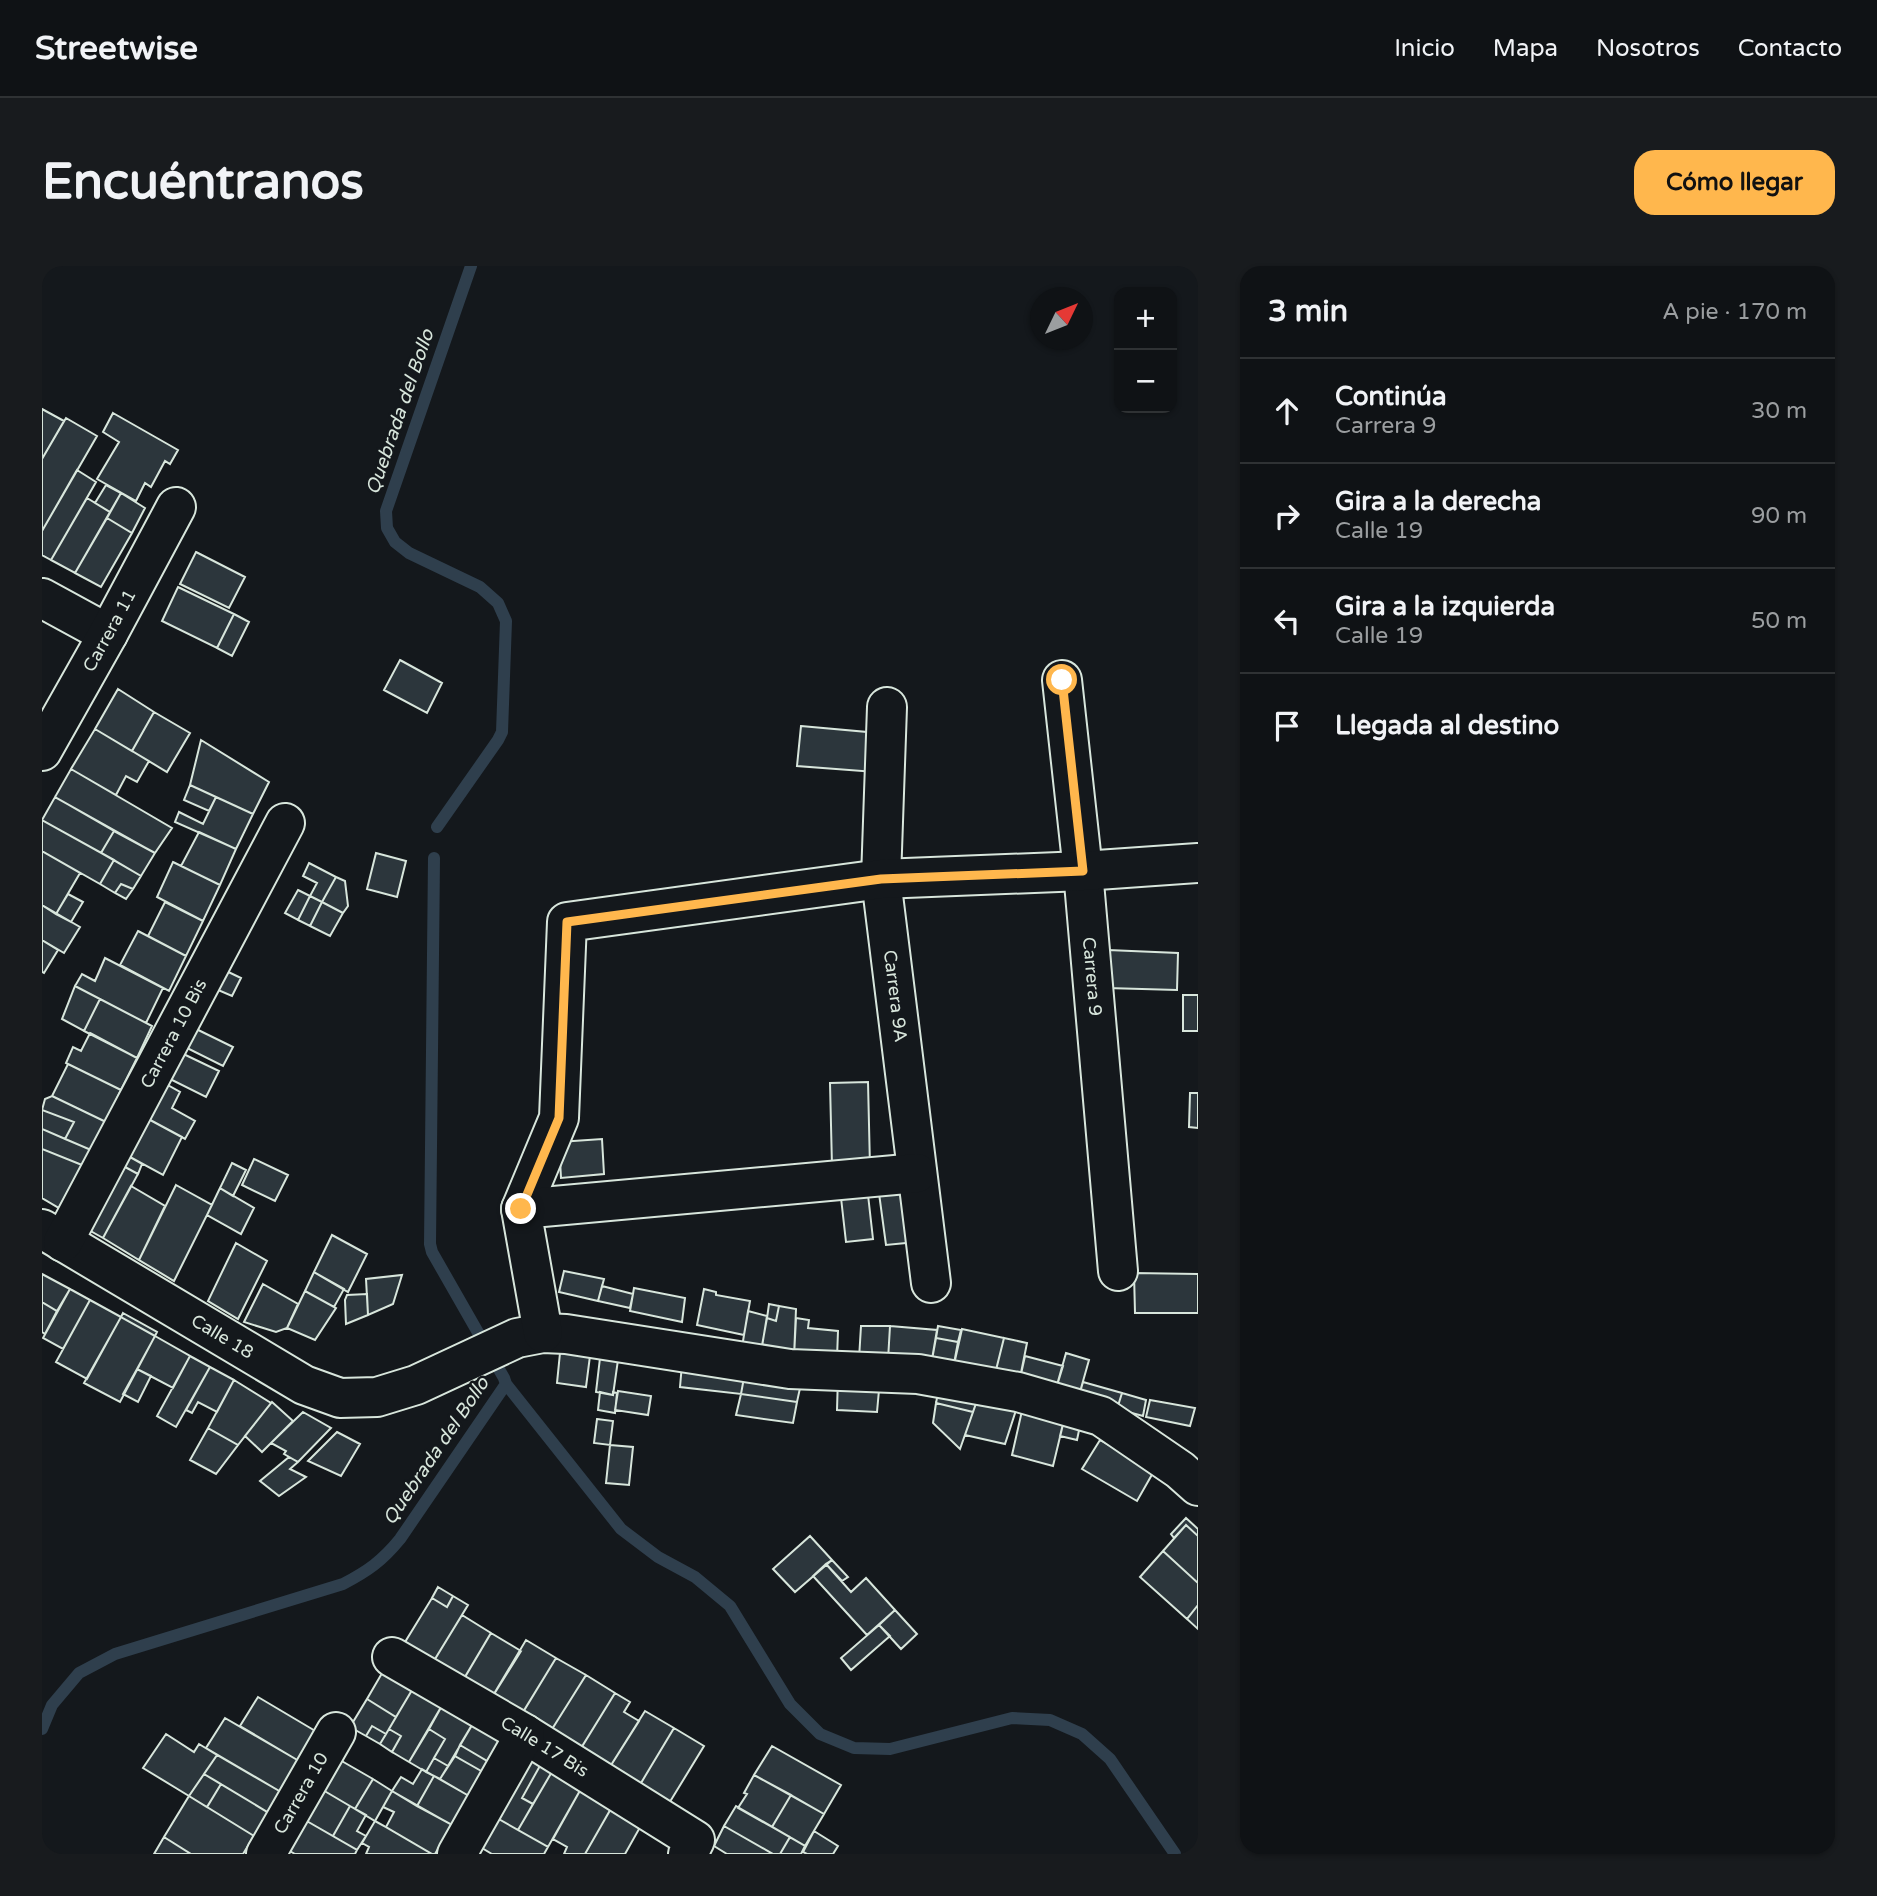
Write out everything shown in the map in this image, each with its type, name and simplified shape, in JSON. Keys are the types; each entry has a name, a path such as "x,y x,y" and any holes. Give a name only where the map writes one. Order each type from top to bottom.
{"street":[{"name":"Carrera 11","path":"42,751 176,507"},
{"path":"42,598 108,635"},
{"name":"Carrera 9","path":"1062,680 1083,871 1118,1271"},
{"name":"Carrera 9A","path":"887,707 881,879 931,1283"},
{"name":"Carrera 10 Bis","path":"53,1236 285,823"},
{"path":"1192,1471 1101,1416 1018,1392 918,1374 790,1369 566,1334 530,1336 521,1209 559,1118 567,922 881,879 1083,871 1198,863"},
{"path":"521,1209 917,1173"},
{"name":"Calle 18","path":"53,1236 304,1385 340,1398 377,1397 416,1385 530,1336"},
{"name":"Calle 17 Bis","path":"392,1657 525,1734 691,1847"},
{"name":"Carrera 10","path":"265,1854 336,1732"},
{"path":"457,1854 525,1734"}],"building":[{"path":"42,409 64,421 42,459"},
{"path":"113,413 178,450 170,464 165,461 151,487 145,483 136,501 97,479 119,442 103,432"},
{"path":"66,418 97,436 42,531 42,459"},
{"path":"77,470 96,482 51,560 42,555 42,531"},
{"path":"106,485 121,493 110,512 95,503"},
{"path":"121,493 145,508 132,533 107,518"},
{"path":"87,498 110,512 75,573 51,560"},
{"path":"107,518 132,533 101,587 75,573"},
{"path":"196,552 245,577 229,608 180,584"},
{"path":"178,587 234,614 217,648 162,621"},
{"path":"234,614 249,622 232,656 217,648"},
{"path":"400,660 442,683 427,713 384,690"},
{"path":"118,689 154,712 132,751 95,729"},
{"path":"154,712 190,733 167,772 132,751"},
{"path":"801,726 878,733 875,772 797,766"},
{"path":"95,729 149,761 137,782 126,776 116,795 71,769"},
{"path":"201,740 269,782 253,814 190,785"},
{"path":"71,769 172,828 155,853 55,797"},
{"path":"190,785 216,797 209,811 184,800"},
{"path":"55,797 114,831 101,853 42,820"},
{"path":"216,797 253,814 236,849 175,822 179,812 203,824"},
{"path":"42,820 114,860 100,884 42,851"},
{"path":"114,831 155,853 141,876 101,853"},
{"path":"199,832 236,849 220,885 181,866"},
{"path":"42,851 80,873 56,914 42,905"},
{"path":"376,853 406,861 397,897 367,889"},
{"path":"114,860 141,876 133,889 121,884 115,893 100,884"},
{"path":"173,862 220,885 203,921 157,897"},
{"path":"309,863 336,877 322,902 310,896 317,883 303,876"},
{"path":"336,877 345,881 348,906 343,913 322,902"},
{"path":"121,884 133,889 126,899 115,893"},
{"path":"298,890 310,896 298,920 285,913"},
{"path":"68,894 83,902 71,922 56,914"},
{"path":"310,896 322,902 310,926 298,920"},
{"path":"165,902 203,921 186,956 148,936"},
{"path":"322,902 343,913 330,936 310,926"},
{"path":"42,905 80,927 64,953 42,940"},
{"path":"138,931 186,956 169,991 120,965"},
{"path":"42,940 58,950 44,973 42,972"},
{"path":"1108,950 1178,953 1177,990 1107,988"},
{"path":"105,958 163,988 146,1023 75,986 82,974 95,981"},
{"path":"220,968 241,978 232,996 211,987"},
{"path":"75,986 100,999 84,1031 62,1019"},
{"path":"1183,995 1198,995 1198,1031 1183,1031"},
{"path":"100,999 152,1026 137,1058 84,1031"},
{"path":"186,1024 233,1047 223,1066 177,1043"},
{"path":"90,1033 137,1058 121,1090 66,1063 73,1047 81,1051"},
{"path":"173,1049 219,1071 206,1097 160,1074"},
{"path":"68,1064 121,1090 106,1122 52,1096"},
{"path":"157,1079 180,1092 172,1108 195,1121 185,1139 139,1114"},
{"path":"868,1082 870,1167 832,1167 830,1083"},
{"path":"1190,1093 1198,1093 1198,1128 1189,1127"},
{"path":"52,1096 106,1122 91,1150 65,1139 74,1122 42,1110 45,1099"},
{"path":"42,1110 74,1122 65,1139 42,1129"},
{"path":"139,1114 182,1137 163,1175 119,1151"},
{"path":"42,1129 91,1150 82,1165 42,1149"},
{"path":"602,1139 604,1174 561,1178 559,1142"},
{"path":"42,1149 82,1165 59,1208 42,1198"},
{"path":"119,1151 142,1164 138,1174 114,1161"},
{"path":"254,1159 288,1175 275,1201 242,1185"},
{"path":"114,1161 138,1174 103,1238 80,1225"},
{"path":"232,1163 246,1170 233,1196 220,1188"},
{"path":"908,1182 916,1242 886,1245 878,1186"},
{"path":"176,1185 212,1205 174,1281 139,1260"},
{"path":"131,1186 165,1206 139,1260 103,1238"},
{"path":"867,1186 873,1239 846,1242 840,1189"},
{"path":"220,1188 254,1208 241,1234 207,1215"},
{"path":"332,1235 367,1254 348,1292 314,1272"},
{"path":"236,1243 267,1261 238,1319 208,1301"},
{"path":"564,1271 604,1279 598,1301 559,1292"},
{"path":"314,1272 344,1289 334,1307 305,1291"},
{"path":"1134,1273 1198,1274 1198,1313 1135,1313"},
{"path":"42,1274 70,1289 57,1311 42,1302"},
{"path":"402,1275 393,1304 368,1315 366,1279"},
{"path":"263,1284 298,1304 287,1328 276,1332 244,1322"},
{"path":"602,1286 633,1294 630,1308 598,1301"},
{"path":"634,1288 685,1298 682,1322 630,1311"},
{"path":"70,1289 90,1300 63,1349 43,1338"},
{"path":"704,1289 716,1292 716,1295 750,1301 744,1335 697,1325"},
{"path":"305,1291 336,1308 315,1340 287,1328"},
{"path":"367,1294 368,1315 346,1324 347,1295"},
{"path":"90,1300 121,1317 87,1379 56,1362"},
{"path":"42,1302 57,1311 45,1334 42,1332"},
{"path":"769,1304 779,1306 776,1321 767,1318"},
{"path":"779,1306 796,1309 794,1357 761,1351 767,1318 776,1321"},
{"path":"748,1311 767,1316 761,1353 741,1353"},
{"path":"123,1313 157,1332 155,1336 121,1317"},
{"path":"121,1317 155,1336 120,1402 84,1383"},
{"path":"796,1318 809,1320 808,1328 838,1331 837,1358 794,1357"},
{"path":"861,1326 890,1326 888,1360 859,1359"},
{"path":"890,1326 937,1330 931,1365 888,1360"},
{"path":"938,1326 961,1330 958,1342 936,1338"},
{"path":"962,1329 1004,1338 994,1378 953,1369"},
{"path":"155,1336 190,1356 173,1388 137,1369"},
{"path":"936,1338 958,1342 953,1369 931,1365"},
{"path":"1004,1338 1027,1343 1019,1383 994,1378"},
{"path":"560,1353 590,1356 586,1387 557,1383"},
{"path":"1066,1353 1089,1360 1078,1399 1055,1392"},
{"path":"190,1356 210,1367 176,1427 157,1416"},
{"path":"1025,1356 1063,1366 1055,1392 1019,1383"},
{"path":"600,1358 618,1360 613,1395 596,1392"},
{"path":"682,1364 745,1372 741,1394 680,1387"},
{"path":"210,1367 234,1380 217,1412 198,1402 192,1413 186,1410"},
{"path":"137,1369 151,1376 138,1402 123,1394"},
{"path":"745,1372 802,1379 797,1402 741,1394"},
{"path":"838,1376 880,1379 877,1412 837,1410"},
{"path":"234,1380 271,1403 238,1445 208,1428"},
{"path":"1083,1382 1122,1393 1117,1409 1078,1399"},
{"path":"940,1383 980,1392 973,1412 936,1403"},
{"path":"618,1391 651,1396 648,1415 615,1410"},
{"path":"600,1392 613,1395 613,1392 617,1393 615,1413 598,1410"},
{"path":"980,1392 1019,1401 1005,1444 965,1435"},
{"path":"1122,1393 1146,1400 1143,1416 1117,1409"},
{"path":"741,1394 797,1402 793,1423 736,1415"},
{"path":"1150,1400 1195,1408 1190,1426 1146,1417"},
{"path":"272,1402 293,1421 262,1452 245,1436"},
{"path":"1024,1402 1066,1412 1053,1466 1012,1455"},
{"path":"936,1403 973,1412 960,1449 933,1423"},
{"path":"303,1412 331,1428 298,1462 271,1443"},
{"path":"1066,1412 1082,1416 1077,1440 1060,1436"},
{"path":"597,1419 613,1421 610,1445 594,1443"},
{"path":"208,1428 238,1445 216,1474 190,1460"},
{"path":"337,1432 360,1444 341,1476 308,1461"},
{"path":"1100,1440 1154,1471 1137,1501 1082,1469"},
{"path":"610,1445 633,1447 629,1485 606,1483"},
{"path":"289,1457 298,1462 290,1469 306,1477 279,1496 260,1481"},
{"path":"1186,1518 1198,1529 1198,1536 1186,1525 1174,1538 1171,1534"},
{"path":"1186,1525 1198,1536 1198,1583 1163,1551"},
{"path":"810,1536 832,1560 795,1592 773,1569"},
{"path":"1163,1551 1198,1583 1198,1605 1187,1619 1140,1577"},
{"path":"832,1560 848,1577 842,1581 826,1564"},
{"path":"826,1564 851,1592 866,1578 895,1610 867,1635 813,1576"},
{"path":"438,1587 453,1596 447,1607 432,1598"},
{"path":"453,1596 468,1605 432,1664 402,1647 432,1598 447,1607"},
{"path":"1198,1605 1198,1629 1187,1619"},
{"path":"895,1610 917,1634 901,1649 879,1625"},
{"path":"462,1615 491,1633 462,1682 432,1664"},
{"path":"879,1625 890,1636 851,1670 841,1658"},
{"path":"491,1633 521,1651 491,1699 462,1682"},
{"path":"526,1640 556,1658 520,1717 491,1699"},
{"path":"556,1658 586,1675 549,1734 520,1717"},
{"path":"385,1668 415,1685 396,1717 367,1699"},
{"path":"586,1675 615,1693 578,1753 549,1734"},
{"path":"415,1685 444,1702 409,1762 392,1752 401,1736 389,1729"},
{"path":"615,1693 630,1702 624,1712 639,1721 608,1770 578,1753"},
{"path":"258,1697 317,1732 299,1761 240,1726"},
{"path":"367,1699 396,1717 386,1734 372,1726 366,1736 350,1727"},
{"path":"444,1702 475,1720 448,1766 434,1758 445,1739 429,1729"},
{"path":"645,1711 674,1728 638,1788 608,1770"},
{"path":"225,1718 299,1761 281,1792 206,1748"},
{"path":"475,1720 503,1737 489,1762 460,1745"},
{"path":"372,1726 386,1734 380,1744 366,1736"},
{"path":"674,1728 704,1746 668,1805 638,1788"},
{"path":"389,1729 401,1736 392,1752 380,1744"},
{"path":"429,1729 445,1739 426,1772 409,1762"},
{"path":"166,1734 194,1752 199,1744 217,1755 189,1796 143,1768"},
{"path":"460,1745 489,1762 483,1772 455,1756"},
{"path":"772,1746 841,1785 824,1814 754,1775"},
{"path":"523,1754 541,1764 522,1798 533,1804 518,1830 488,1813"},
{"path":"217,1755 281,1792 269,1813 204,1774"},
{"path":"333,1756 373,1779 355,1809 316,1786"},
{"path":"455,1756 483,1772 469,1796 440,1779"},
{"path":"434,1758 448,1766 440,1779 426,1772"},
{"path":"541,1764 553,1770 533,1804 522,1798"},
{"path":"422,1769 434,1776 417,1806 392,1791 401,1777 413,1784"},
{"path":"553,1770 582,1787 548,1847 518,1830"},
{"path":"204,1774 221,1784 207,1807 189,1796"},
{"path":"754,1775 791,1795 772,1827 738,1808"},
{"path":"434,1776 469,1796 452,1825 417,1806"},
{"path":"373,1779 392,1791 375,1821 355,1809"},
{"path":"221,1784 269,1813 254,1836 207,1807"},
{"path":"316,1786 350,1806 333,1836 298,1816"},
{"path":"582,1787 613,1805 585,1854 564,1854 567,1847 553,1839"},
{"path":"392,1791 452,1825 435,1854 386,1827 394,1812 383,1807"},
{"path":"791,1795 824,1814 805,1846 772,1827"},
{"path":"189,1796 254,1836 243,1854 191,1854 164,1837"},
{"path":"613,1805 643,1822 625,1854 585,1854"},
{"path":"350,1806 366,1815 357,1831 366,1836 357,1850 333,1836"},
{"path":"736,1806 790,1837 780,1854 773,1854 724,1826"},
{"path":"488,1813 548,1847 544,1854 492,1854 472,1842"},
{"path":"298,1816 357,1850 355,1854 295,1854 281,1846"},
{"path":"375,1821 432,1854 366,1854 369,1847 362,1843"},
{"path":"724,1826 773,1854 727,1854 714,1846"},
{"path":"814,1831 838,1846 833,1854 803,1852"},
{"path":"164,1837 191,1854 154,1854"},
{"path":"790,1837 805,1846 801,1854 780,1854"}],"waterway":[{"name":"Quebrada del Bollo","path":"437,827 502,732 506,621 498,603 480,587 409,553 395,542 387,528 386,511 471,266"},
{"name":"Quebrada del Bollo","path":"42,1729 52,1705 79,1673 115,1654 343,1584 374,1565 400,1539 506,1384 430,1244 434,858"},
{"path":"506,1384 621,1529 658,1557 695,1577 730,1606 790,1704 820,1734 854,1748 890,1749 1012,1718 1050,1720 1082,1734 1110,1759 1175,1854"}],"route":[{"path":"521,1209 559,1118 567,922 881,879 1083,871 1062,680"}]}
